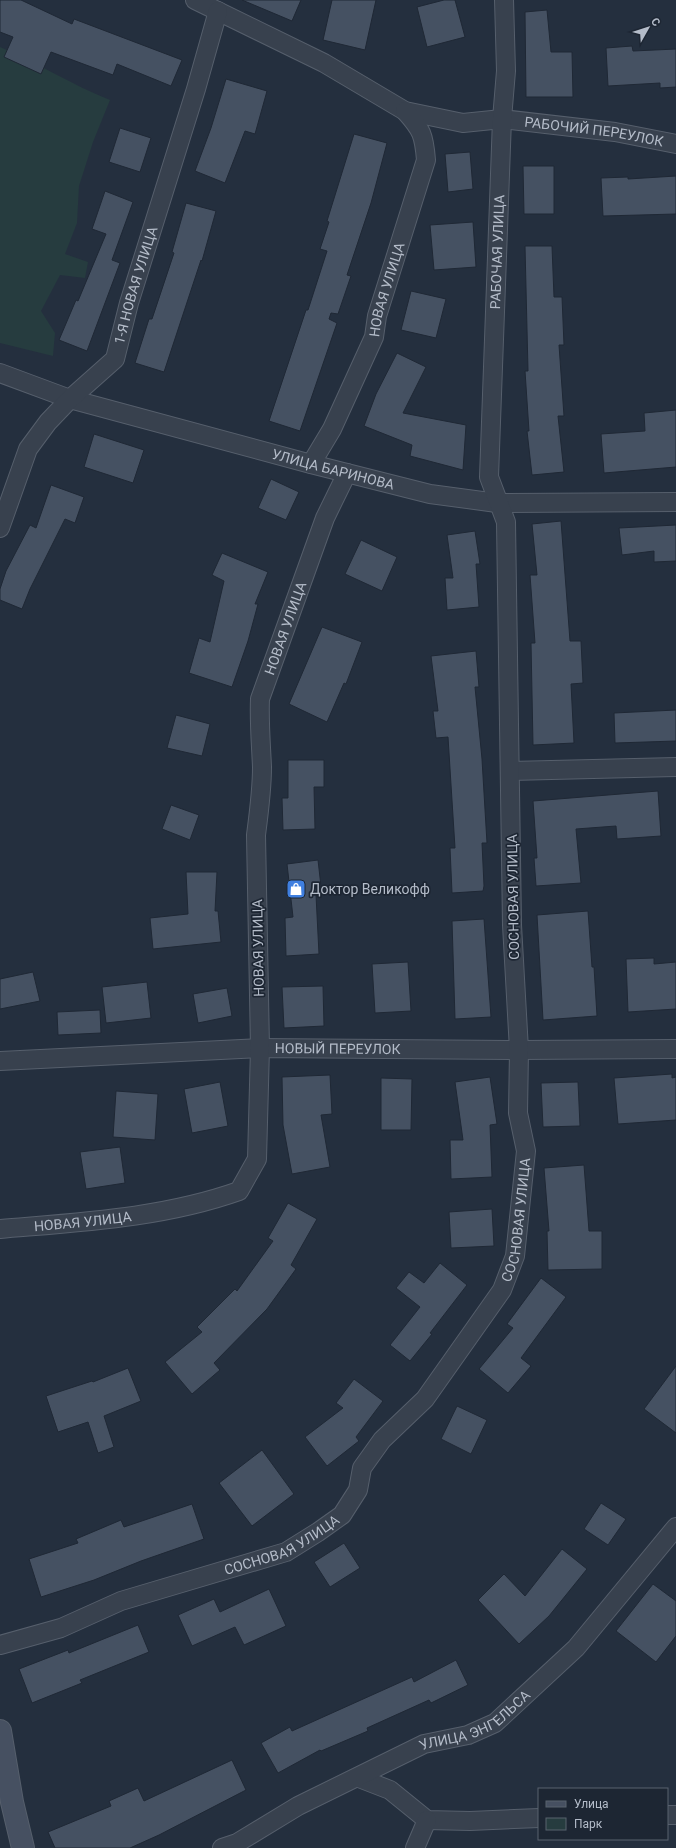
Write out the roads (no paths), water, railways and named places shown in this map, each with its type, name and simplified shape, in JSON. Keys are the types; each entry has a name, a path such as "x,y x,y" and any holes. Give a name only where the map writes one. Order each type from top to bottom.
{"street":[{"path":"195,0 324,63 405,111"},
{"name":"РАБОЧАЯ УЛИЦА","path":"497,503 489,477 507,120 504,0"},
{"name":"1-Я НОВАЯ УЛИЦА","path":"0,528 28,449 48,422 70,398 116,359 129,303 196,88 218,11"},
{"name":"РАБОЧИЙ ПЕРЕУЛОК","path":"405,111 463,123 507,120 615,132 676,144"},
{"name":"НОВАЯ УЛИЦА","path":"311,464 332,429 374,337 377,316 426,160 425,140 419,127 405,111"},
{"name":"УЛИЦА БАРИНОВА","path":"0,373 70,398 311,464 430,494 497,503 676,502"},
{"name":"НОВАЯ УЛИЦА","path":"0,1229 117,1220 214,1200 239,1191 257,1160 260,1048 256,835 262,768 259,718 260,699 325,518 347,473"},
{"name":"СОСНОВАЯ УЛИЦА","path":"0,1645 61,1628 121,1601 286,1552 342,1515 358,1490 362,1468 382,1440 425,1398 502,1290 515,1256 526,1151 518,1113 519,1050 512,925 506,522 497,503"},
{"path":"510,770 676,767"},
{"name":"НОВЫЙ ПЕРЕУЛОК","path":"0,1061 260,1048 519,1050 676,1049"},
{"name":"УЛИЦА ЭНГЕЛЬСА","path":"222,1848 237,1843 298,1806 359,1778 424,1744 468,1735 495,1723 576,1648 676,1527"},
{"path":"0,1731 12,1802 23,1848"},
{"path":"359,1778 390,1790 427,1820 470,1821 538,1818"},
{"path":"415,1848 427,1820"}],"place":[{"name":"Доктор Великофф","path":"296,889"}]}
